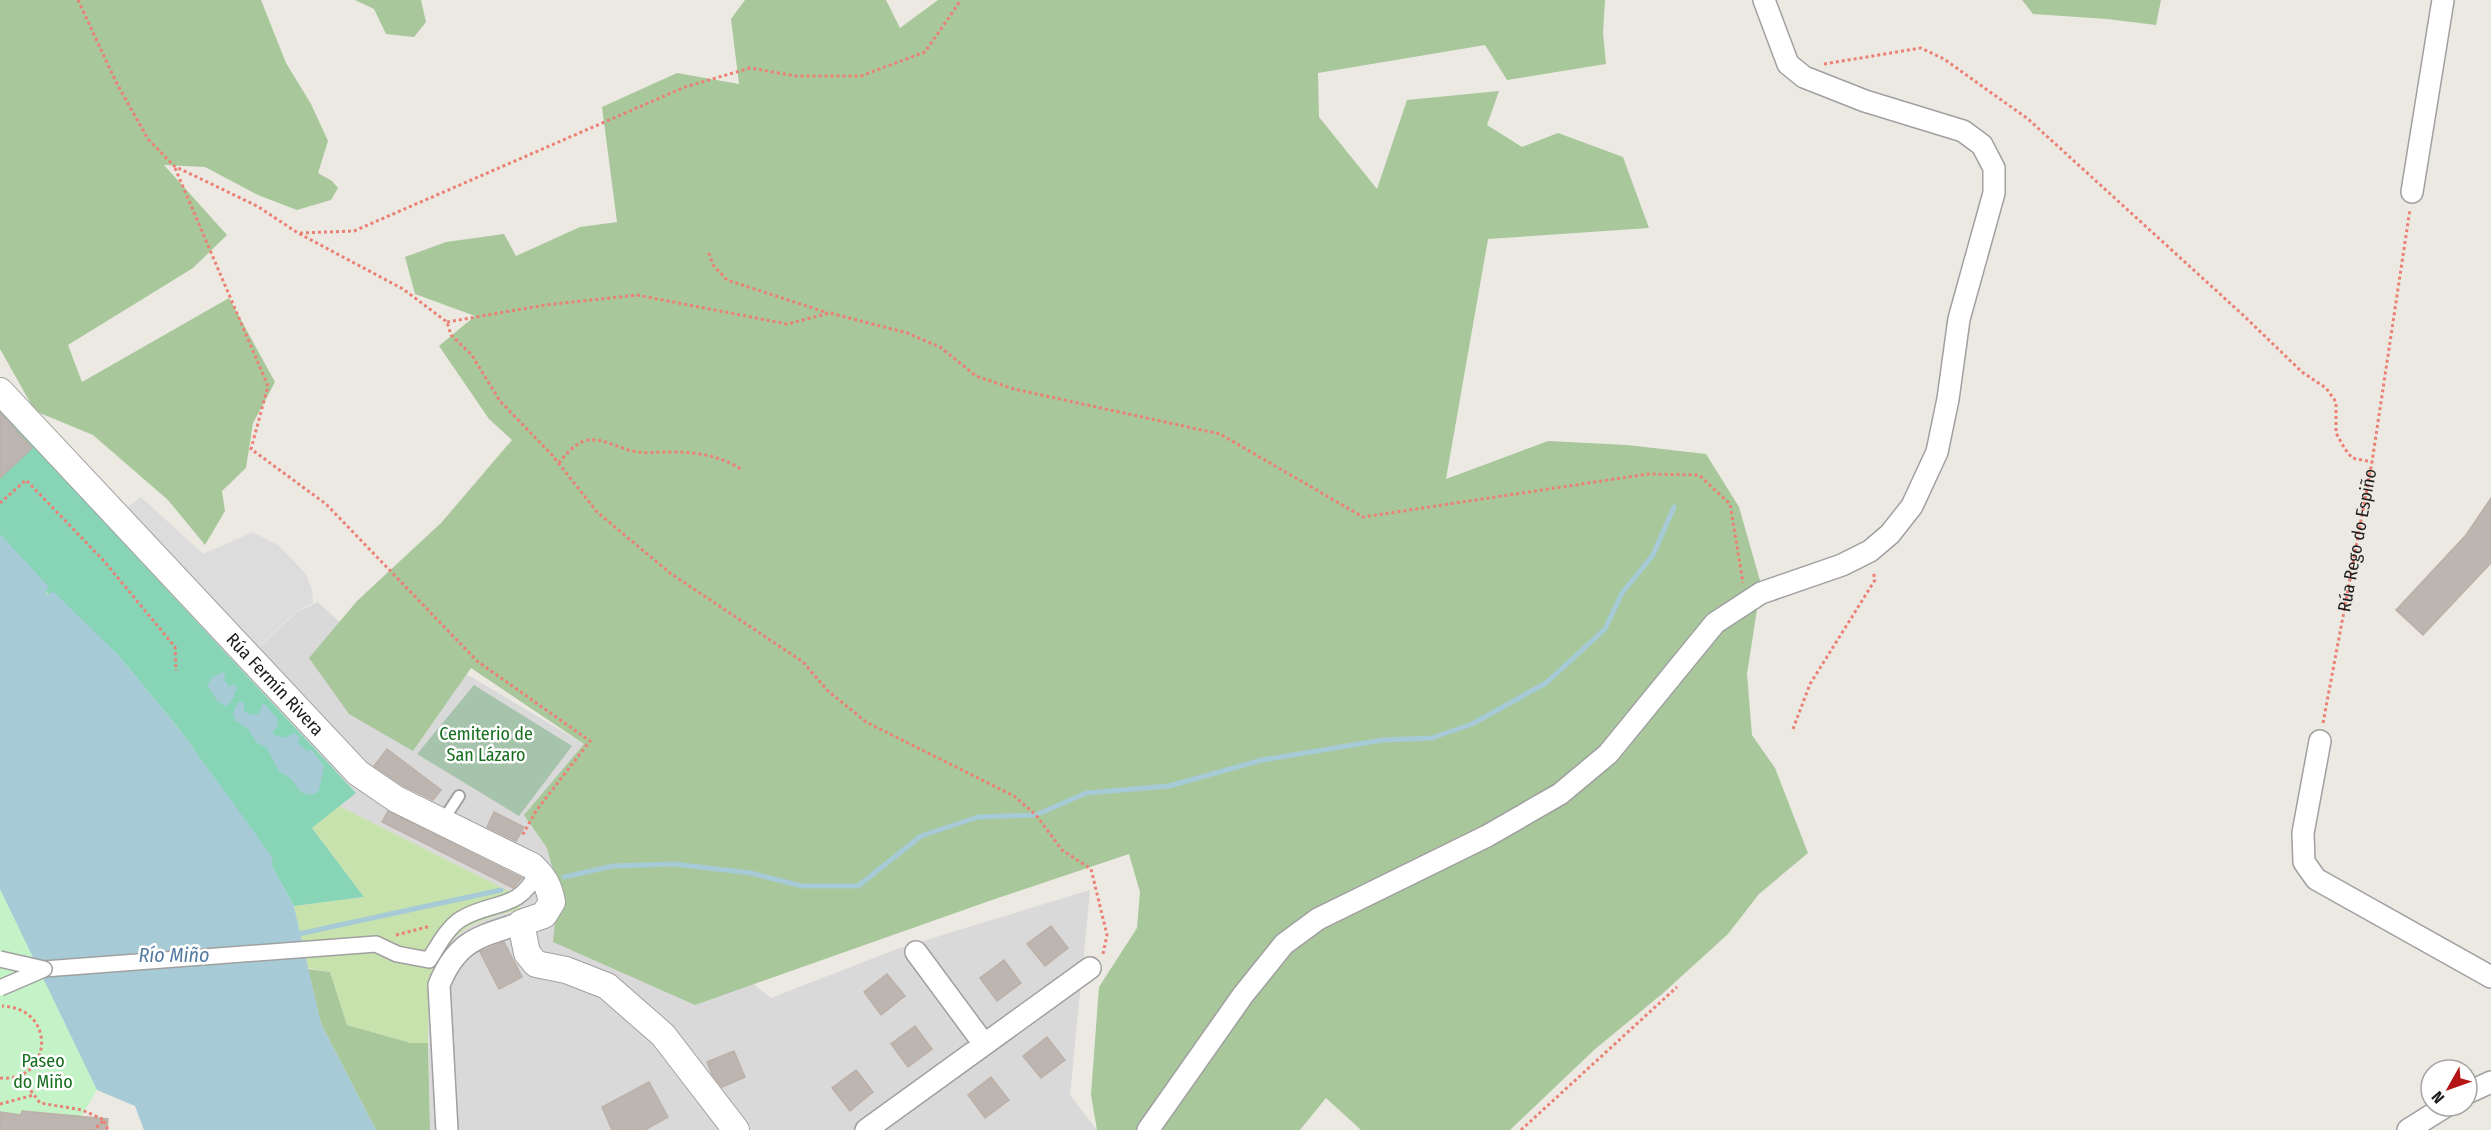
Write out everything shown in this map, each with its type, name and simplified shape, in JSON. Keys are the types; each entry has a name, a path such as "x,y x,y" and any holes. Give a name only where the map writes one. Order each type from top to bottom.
{"street":[{"path":"1148,1130 1243,995 1284,944 1318,919 1487,836 1560,794 1608,754 1715,623 1761,594 1842,565 1870,551 1890,534 1912,506 1937,452 1948,399 1959,319 1994,193 1994,168 1982,145 1964,131 1865,101 1804,77 1788,64 1764,0"},
{"path":"2412,192 2443,0"},
{"name":"Rúa Fermín Rivera","path":"0,391 358,773 396,799 538,871"},
{"path":"2320,741 2303,833 2304,862 2316,879 2491,977"},
{"path":"0,959 44,969 376,944 397,954 429,960 449,930 460,920 520,897 538,871 549,886 552,902 544,915 476,937 447,966 439,985 447,1130"},
{"path":"521,923 527,953 536,964 566,970 607,986 663,1035 736,1130"},
{"path":"916,952 984,1044"},
{"path":"866,1130 1090,968"},
{"path":"0,988 44,969"},
{"path":"2408,1130 2427,1118"}],"lane":[{"path":"441,822 459,796"}],"path":[{"path":"78,0 116,82 148,139 174,166 256,206 298,233 403,289 447,322 451,335 471,354 500,401 559,463 597,512 670,573 803,662 827,690 866,722 1014,796 1036,815 1062,850 1091,868 1107,935 1101,960 1090,968"},
{"path":"298,233 354,231 675,91 750,68 796,76 861,76 925,52 961,0"},
{"path":"1796,71 1840,60 1921,48 1944,59 2028,119 2243,315 2302,372 2326,388 2336,402 2336,433 2345,449 2352,458 2372,462"},
{"path":"174,166 268,386 251,449 326,504 477,661 590,741 536,811 512,856"},
{"name":"Rúa Rego do Espiño","path":"2320,741 2372,462 2412,192"},
{"path":"709,253 713,265 727,280 918,338 940,347 976,376 1014,389 1220,434 1363,517 1648,474 1699,475 1730,504 1746,603"},
{"path":"447,322 545,305 637,295 787,324 830,313"},
{"path":"559,463 571,449 587,440 648,453 688,451 729,461 741,469"},
{"path":"0,503 26,480 104,561 175,647 176,671"},
{"path":"1793,729 1810,684 1875,580 1870,551"},
{"path":"376,944 387,937 460,920"},
{"path":"1521,1130 1677,987"},
{"path":"0,1006 14,1006 28,1012 38,1024 42,1039 41,1054 33,1067 20,1076 0,1078"},
{"path":"20,1076 40,1103 82,1110 104,1120 108,1130"},
{"path":"0,1104 34,1095"},
{"path":"94,1130 104,1120"}],"shaded area":[{"path":"141,497 203,554 253,532 279,546 306,574 312,590 313,603 297,611 254,651 122,511"},
{"path":"318,602 363,644 458,669 589,747 543,818 771,998 897,949 1090,890 1070,1095 1097,1130 430,1130 428,1007 432,981 440,955 452,940 467,928 480,921 520,909 515,894 339,806 355,793 239,666 297,612"}],"green space":[{"path":"0,0 261,0 286,63 311,104 328,141 318,173 332,181 338,188 331,200 297,210 258,195 205,167 164,165 227,235 193,268 68,345 82,382 229,298 275,382 253,423 246,468 222,491 225,511 205,545 168,500 93,435 35,411 0,349"},
{"path":"355,0 421,0 426,22 414,37 386,34 374,9"},
{"path":"745,0 886,0 900,28 938,0 1605,0 1603,33 1606,64 1507,80 1485,45 1318,73 1319,117 1377,189 1407,100 1499,91 1487,125 1522,147 1558,133 1623,157 1649,228 1488,239 1446,479 1548,441 1627,445 1706,454 1739,507 1761,584 1747,674 1752,735 1775,768 1808,853 1759,894 1728,934 1662,994 1594,1050 1510,1130 1361,1130 1326,1098 1300,1130 1097,1130 1091,1095 1099,987 1137,928 1140,892 1129,854 695,1005 553,942 558,889 547,848 524,815 584,744 471,668 413,751 349,714 309,658 357,601 441,523 512,440 489,419 439,346 475,316 415,294 405,257 446,242 504,234 516,256 580,227 617,222 602,107 677,73 739,84 731,19"},
{"path":"2022,0 2161,0 2156,25 2033,14"},
{"path":"0,410 356,793 312,828 364,897 294,906 271,865 272,858 179,729 117,654 45,591 37,598 0,573"},
{"name":"Cemiterio de San Lázaro","path":"474,685 572,746 519,816 417,754"},
{"path":"339,806 515,894 521,909 481,921 464,930 441,956 431,989 428,1043 411,1043 347,1025 330,972 308,968 294,906 364,897 312,828"},
{"name":"Paseo do Miño","path":"0,889 97,1090 81,1117 22,1111 21,1115 0,1112"},
{"path":"308,969 330,972 347,1025 411,1043 428,1043 430,1130 376,1130 321,1024"}],"water":[{"name":"Río Miño","path":"0,534 49,587 45,591 48,595 53,591 117,654 179,729 273,858 271,865 294,906 321,1024 376,1130 144,1130 135,1106 97,1090 0,889"},
{"path":"222,672 229,687 234,684 237,688 231,702 226,706 218,702 207,685 212,678"},
{"path":"238,702 244,703 244,711 252,715 259,713 263,703 278,719 277,727 272,734 284,738 294,733 300,737 298,743 307,751 312,750 324,766 319,791 312,795 302,793 291,779 279,771 266,747 257,743 249,730 235,720 233,713"}],"building":[{"path":"0,413 32,448 0,478"},
{"path":"2491,498 2491,563 2423,635 2396,610 2466,535"},
{"path":"387,749 441,790 433,800 404,786 374,766"},
{"path":"388,811 522,878 513,888 382,822"},
{"path":"494,812 524,827 516,841 487,827"},
{"path":"1051,926 1068,948 1045,966 1027,944"},
{"path":"504,942 522,977 499,989 480,952"},
{"path":"1004,960 1021,983 997,1001 980,978"},
{"path":"887,974 905,996 881,1015 864,992"},
{"path":"915,1026 932,1049 908,1067 891,1044"},
{"path":"1047,1037 1065,1060 1041,1078 1023,1056"},
{"path":"734,1051 745,1077 722,1087 712,1074 707,1062"},
{"path":"856,1070 873,1092 850,1111 832,1088"},
{"path":"991,1077 1009,1100 985,1118 968,1095"},
{"path":"649,1082 668,1117 645,1130 612,1130 602,1107"},
{"path":"22,1111 108,1119 107,1130 0,1130 0,1112 21,1115"}],"waterway":[{"path":"564,877 613,866 674,864 751,873 802,886 858,886 921,836 978,817 1036,815 1086,793 1169,786 1262,760 1383,740 1432,738 1472,724 1546,683 1605,629 1622,593 1653,555 1674,507"},
{"path":"294,935 501,890"}]}
